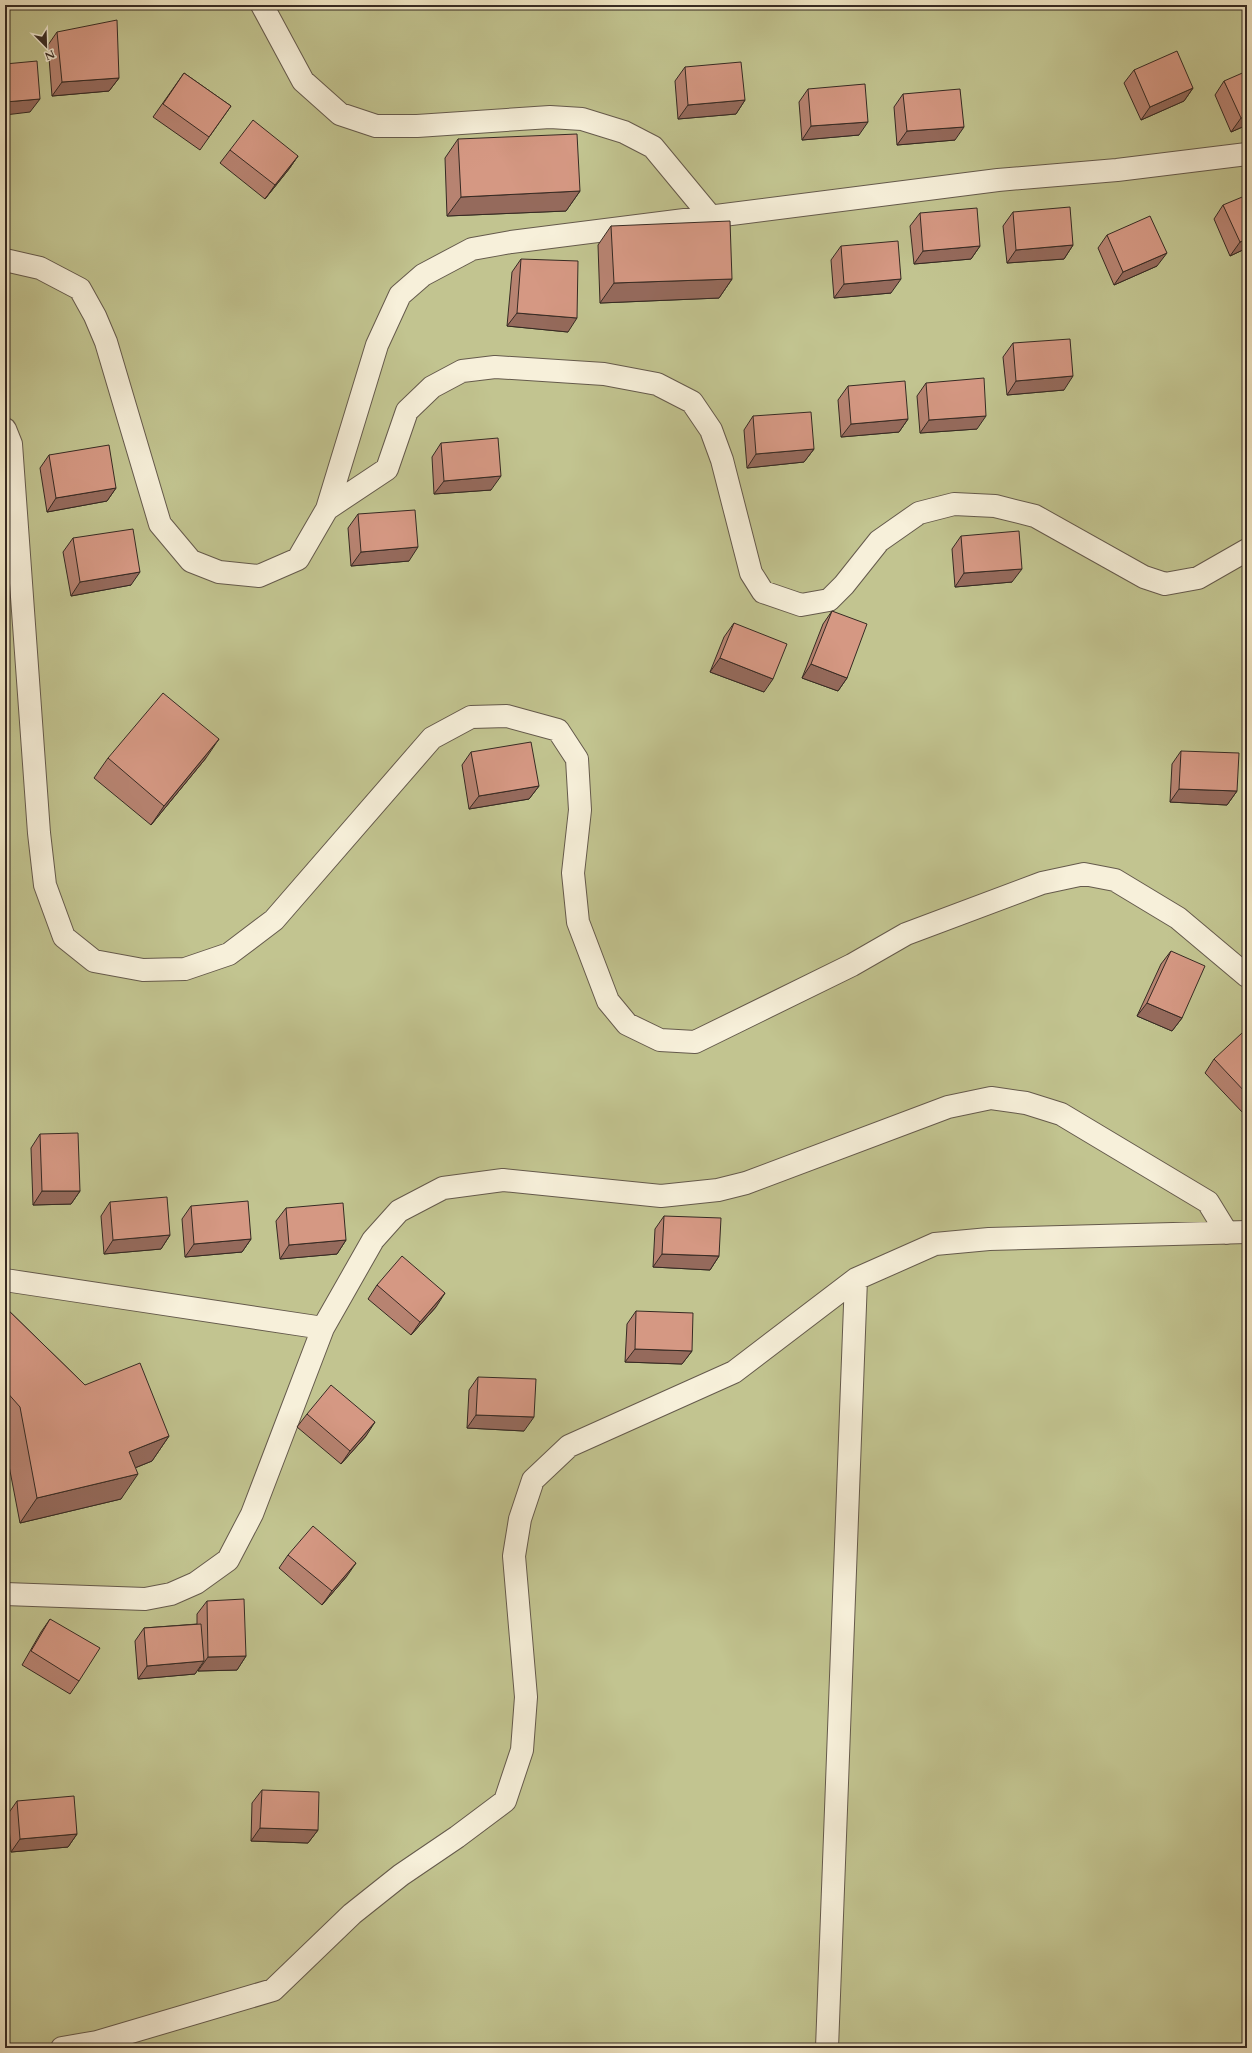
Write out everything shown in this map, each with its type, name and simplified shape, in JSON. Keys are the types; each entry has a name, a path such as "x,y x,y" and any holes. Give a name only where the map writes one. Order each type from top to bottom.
{"street":[{"path":"262,5 303,81 340,114 376,126 417,126 550,117 582,119 624,132 653,147 711,217"},
{"path":"5,260 40,268 80,289 95,316 106,342 160,524 191,561 219,572 259,576 298,559 327,509 377,345 400,295 423,275 472,249 511,242 998,180 1116,170 1247,154"},
{"path":"327,509 387,469 407,411 432,387 462,371 495,367 604,374 657,384 692,402 711,430 722,460 751,573 763,592 801,605 829,600 844,585 879,541 919,513 954,504 994,506 1035,516 1144,577 1165,584 1198,578 1247,550"},
{"path":"5,430 11,444 39,833 45,885 64,937 94,961 143,970 185,969 229,954 274,920 432,738 472,717 507,716 558,730 577,758 580,810 573,873 578,922 608,1001 627,1024 660,1040 695,1042 852,965 906,934 1042,883 1084,874 1115,880 1178,918 1247,976"},
{"path":"5,1594 145,1599 171,1594 196,1582 228,1560 252,1514 323,1328 373,1240 399,1211 443,1188 503,1180 661,1196 718,1190 746,1183 948,1107 991,1098 1026,1103 1062,1114 1208,1202 1237,1232"},
{"path":"62,2048 97,2042 273,1990 352,1914 401,1875 457,1837 505,1801 522,1750 526,1697 514,1556 520,1519 533,1480 569,1446 734,1372 856,1279 935,1244 989,1240 1237,1232"},
{"path":"827,2048 856,1279"},
{"path":"5,1280 323,1328"}],"green space":[{"path":"5,5 1247,5 1247,2048 5,2048"}],"building":[{"path":"117,20 119,78 62,82 57,32"},
{"path":"1177,51 1193,88 1150,107 1134,70"},
{"path":"37,61 40,99 5,102 5,64"},
{"path":"741,62 745,100 688,105 685,67"},
{"path":"1247,71 1247,116 1241,118 1224,81"},
{"path":"184,73 231,106 209,137 163,104"},
{"path":"865,84 868,122 811,126 808,89"},
{"path":"960,89 964,127 907,131 903,94"},
{"path":"253,120 298,156 275,185 230,150"},
{"path":"577,134 580,191 461,197 458,139"},
{"path":"1247,195 1247,239 1240,242 1223,205"},
{"path":"1070,207 1073,245 1016,250 1013,212"},
{"path":"977,208 980,246 923,251 920,213"},
{"path":"1150,216 1167,253 1123,272 1107,235"},
{"path":"730,221 732,279 614,283 611,226"},
{"path":"898,241 901,279 844,284 841,246"},
{"path":"521,259 578,261 577,318 517,313"},
{"path":"1070,339 1073,376 1016,381 1013,343"},
{"path":"984,378 986,416 929,420 926,383"},
{"path":"905,381 908,419 851,424 848,386"},
{"path":"811,412 814,449 756,454 753,416"},
{"path":"498,438 501,476 444,481 441,443"},
{"path":"109,445 116,488 56,498 49,455"},
{"path":"415,510 418,547 361,552 358,514"},
{"path":"133,529 140,572 80,582 73,538"},
{"path":"1019,531 1022,569 964,573 961,536"},
{"path":"832,611 867,624 847,678 811,664"},
{"path":"734,623 787,644 773,679 720,658"},
{"path":"163,693 219,739 164,806 108,758"},
{"path":"531,742 539,786 479,796 471,752"},
{"path":"1181,751 1239,753 1237,791 1179,789"},
{"path":"1171,951 1205,966 1182,1018 1147,1003"},
{"path":"1242,1033 1247,1038 1247,1094 1214,1059"},
{"path":"78,1133 80,1191 42,1191 40,1134"},
{"path":"167,1197 170,1235 113,1240 110,1202"},
{"path":"248,1201 251,1239 194,1244 191,1206"},
{"path":"343,1203 346,1240 289,1245 286,1208"},
{"path":"664,1216 721,1218 719,1256 662,1254"},
{"path":"402,1256 445,1293 420,1322 377,1285"},
{"path":"5,1307 85,1385 140,1363 169,1436 129,1452 138,1474 37,1498 20,1407 5,1390"},
{"path":"636,1311 693,1313 692,1351 635,1349"},
{"path":"478,1377 536,1379 534,1417 476,1415"},
{"path":"331,1385 375,1422 350,1451 307,1414"},
{"path":"313,1526 356,1563 332,1591 288,1555"},
{"path":"244,1599 246,1656 208,1657 207,1601"},
{"path":"50,1619 100,1648 79,1681 31,1651"},
{"path":"201,1624 204,1661 147,1666 144,1628"},
{"path":"262,1790 319,1792 318,1830 260,1828"},
{"path":"74,1796 77,1834 20,1839 17,1801"}]}
